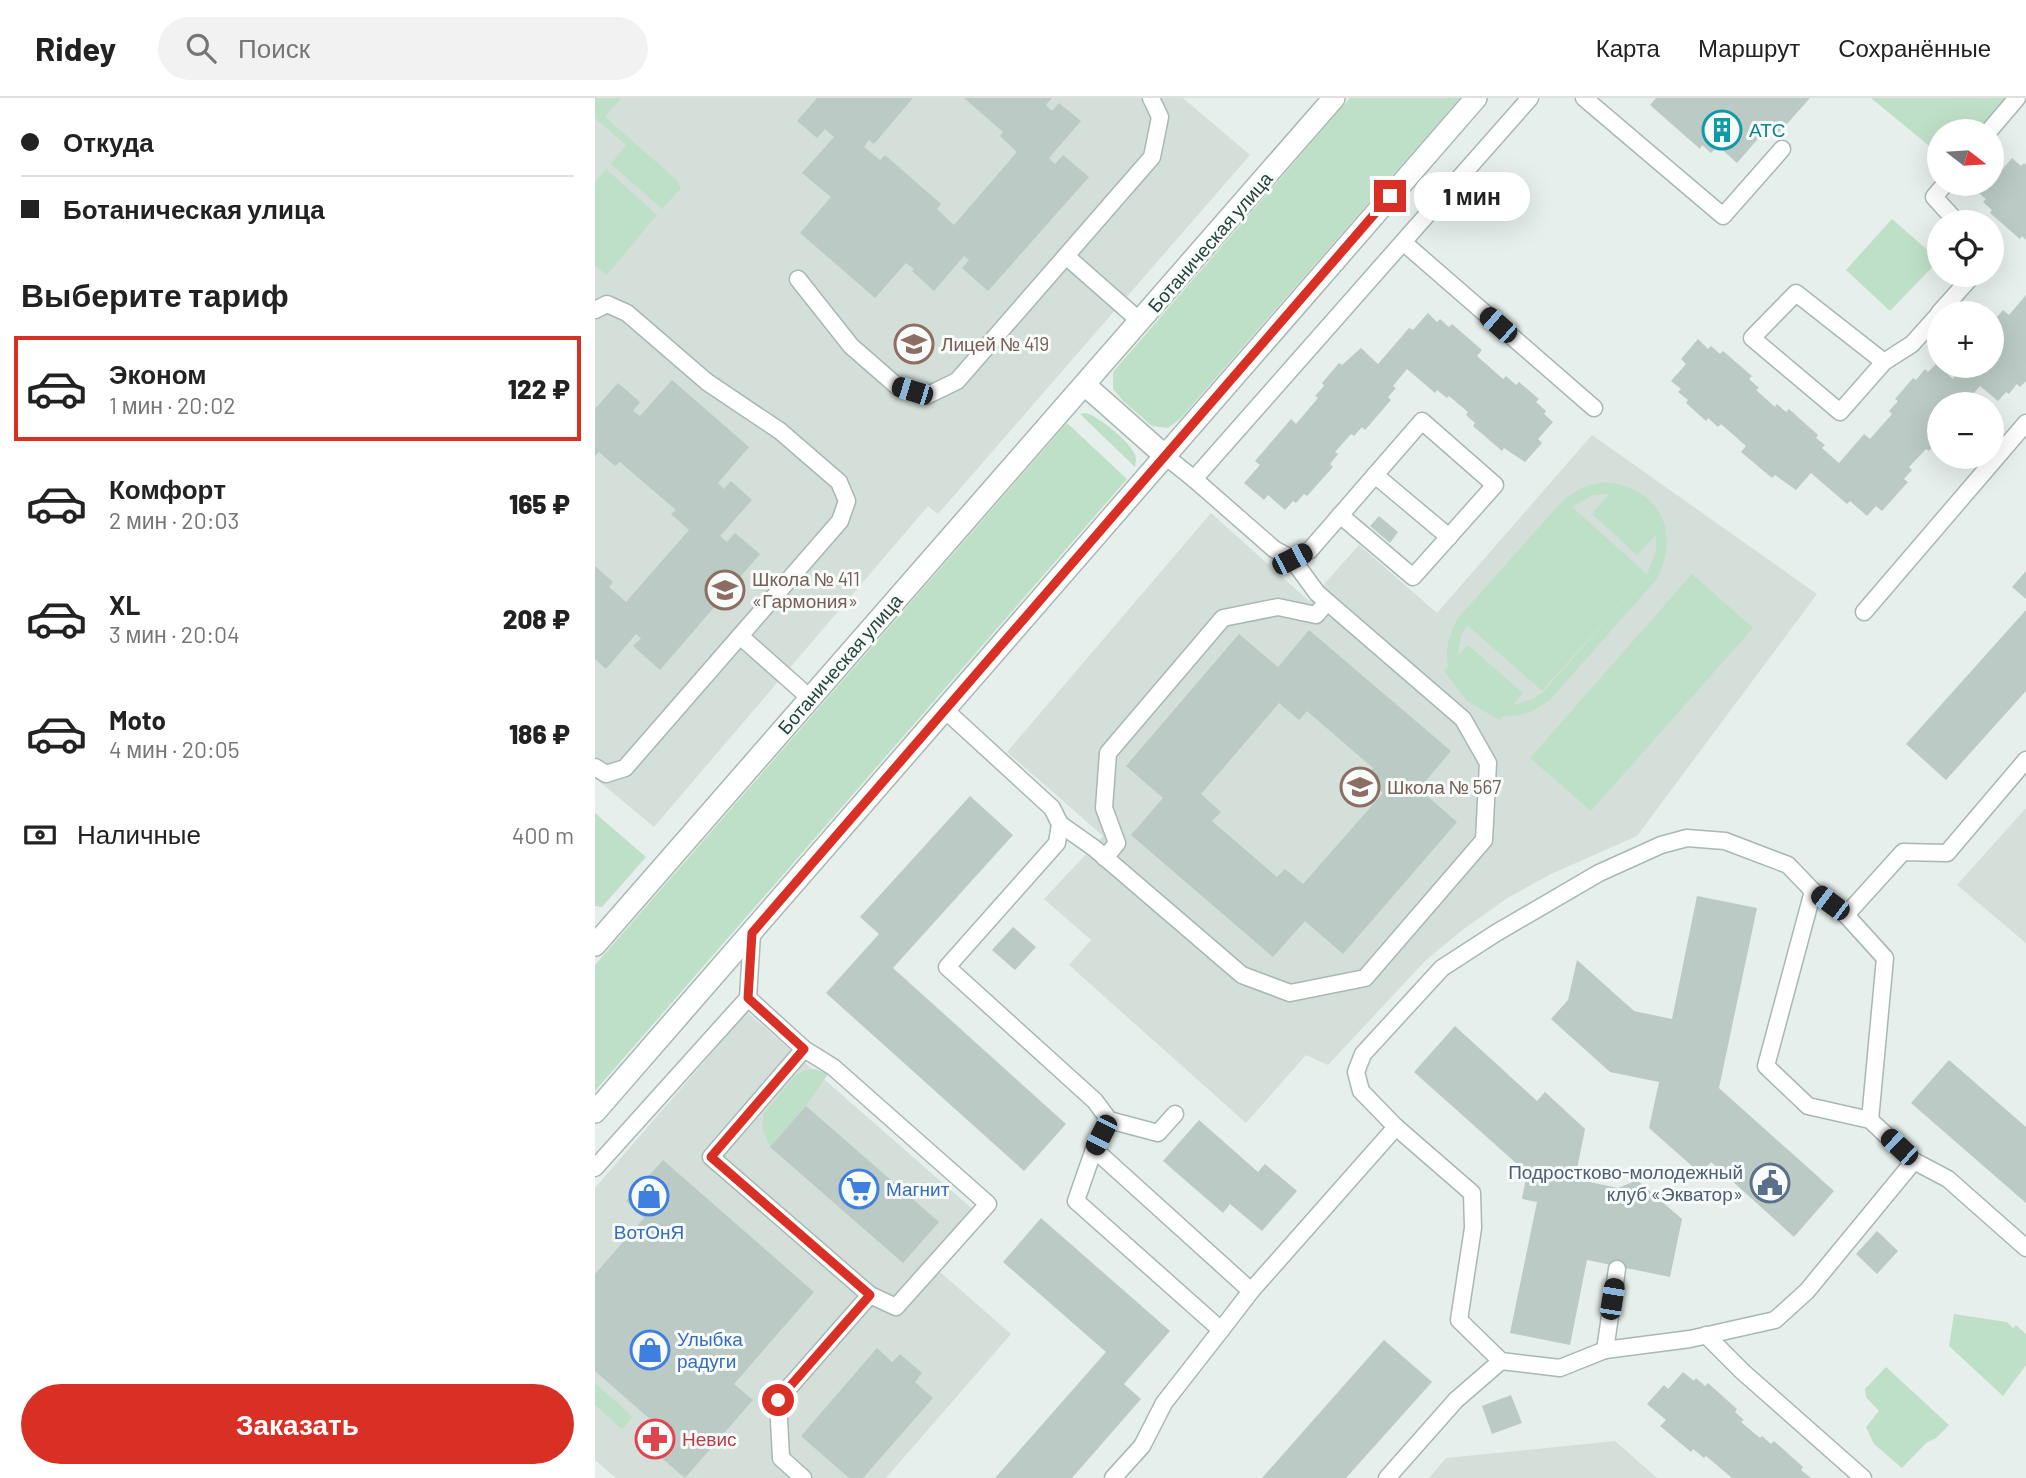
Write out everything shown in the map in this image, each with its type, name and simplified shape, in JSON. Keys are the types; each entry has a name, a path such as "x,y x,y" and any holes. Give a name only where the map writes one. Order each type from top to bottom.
{"street":[{"name":"Ботаническая улица","path":"595,944 1334,98"},
{"path":"595,1112 1476,98"},
{"path":"1085,385 1164,455"}],"lane":[{"path":"798,279 851,346 898,387 926,396 957,381 1151,157 1160,117 1151,98"},
{"path":"1194,479 1529,98"},
{"path":"1584,98 1723,215 1782,149"},
{"path":"1999,119 2017,98"},
{"path":"1935,196 1946,210"},
{"path":"1403,242 1594,408"},
{"path":"1066,256 1141,322"},
{"path":"1950,301 1962,287"},
{"path":"1884,362 1797,293 1752,338 1840,412 1884,362 1912,344 1927,327"},
{"path":"595,310 607,303 627,313 707,382 780,431 839,482 847,501 840,521 625,768 606,774 595,767"},
{"path":"1292,559 1310,550 1340,515 1422,421 1495,485 1413,577 1340,515"},
{"path":"1864,612 2026,423"},
{"path":"945,710 1052,808 1061,824 1242,975 1290,993 1366,978 1484,840 1487,763 1463,719 1317,593 1292,559 1274,549 1164,455"},
{"path":"1375,475 1449,537"},
{"path":"1105,858 1117,843 1104,807 1108,753 1223,618 1278,607 1316,614 1327,602"},
{"path":"740,636 810,698"},
{"path":"1846,915 1903,852 1947,853 2026,760"},
{"path":"1061,824 1057,843 947,967 1095,1101 1109,1120 1158,1133 1175,1114"},
{"path":"1870,1120 1885,958 1846,915 1814,891 1788,865 1725,841 1702,837 1661,845 1598,873 1442,968 1363,1054 1356,1072 1361,1091 1396,1127 1472,1193 1473,1228 1459,1320 1501,1361 1560,1368 1605,1350 1706,1335 1775,1320 1807,1291 1914,1161"},
{"path":"1814,891 1766,1066 1808,1106 1870,1120 1914,1161 1948,1180 2026,1248"},
{"path":"595,1168 748,998 752,933"},
{"path":"748,998 804,1049 834,1067 988,1204 896,1307 870,1295 711,1157 804,1049"},
{"path":"1109,1120 1094,1149 1076,1201 1221,1330"},
{"path":"1113,1478 1142,1446 1164,1403 1251,1291 1396,1127"},
{"path":"1094,1149 1251,1291"},
{"path":"1605,1350 1617,1269"},
{"path":"803,1478 781,1458 778,1400 870,1295"},
{"path":"1706,1335 1742,1372 1863,1478"},
{"path":"1387,1478 1456,1400 1501,1361"}],"shaded area":[{"path":"595,98 1183,98 1250,155 938,514 928,506 654,827 595,778"},
{"name":"Школа № 567","path":"1592,435 1817,594 1637,836 1551,874 1509,897 1465,928 1426,960 1328,1065 1306,1055 1246,1123 1069,965 1091,940 1044,899 1103,836 1007,752 1211,513 1309,601 1359,545 1437,613"},
{"path":"2026,808 2026,943 1957,885"},
{"path":"747,1012 977,1213 932,1265 1011,1334 886,1478 616,1478 595,1460 595,1188"},
{"path":"1615,1441 1657,1478 1429,1478 1446,1458"}],"green space":[{"path":"595,98 621,98 605,117 679,182 681,188 662,209 611,164 626,145 595,118"},
{"path":"1350,98 1460,98 1180,419 1168,428 1152,426 1113,389 1113,372"},
{"path":"1871,98 2007,98 1989,119 1927,119 1927,144"},
{"path":"606,169 657,215 607,275 595,266 595,182"},
{"path":"1892,219 1927,250 1927,272 1890,311 1846,270"},
{"path":"1086,413 1104,423 1124,440 1135,455 1135,467 1080,414"},
{"path":"1067,423 1127,479 595,1091 595,965"},
{"path":"1600,483 1625,486 1652,503 1666,530 1664,563 1656,580 1550,700 1528,712 1503,716 1499,720 1467,701 1444,671 1448,667 1447,648 1452,630 1458,618 1564,499 1574,492","holes":["1609,494 1592,514 1637,555 1656,535 1656,551 1647,574 1572,507 1593,495","1639,583 1543,692 1533,699 1513,705 1523,693 1468,645 1458,655 1461,636 1467,625 1542,691"]},
{"path":"1692,574 1753,628 1591,811 1530,758"},
{"path":"595,813 646,857 602,907 595,906"},
{"path":"815,1069 828,1074 806,1106 770,1147 762,1128 764,1113 797,1074"},
{"path":"1954,1314 2007,1322 2013,1328 2016,1325 2026,1334 2026,1365 2003,1396 1949,1346"},
{"path":"1886,1367 1949,1425 1936,1438 1926,1443 1902,1468 1874,1444 1866,1427 1879,1411 1866,1397 1865,1389"},
{"path":"595,1383 633,1417 622,1429 595,1405"}],"building":[{"path":"817,98 913,98 874,144 869,140 864,147 880,160 885,155 941,204 937,209 954,225 1017,152 1000,136 1003,132 964,98 1052,98 1046,105 1052,111 1059,103 1081,121 1049,158 1055,164 1063,155 1089,177 988,291 962,268 969,260 964,256 934,291 906,263 875,298 800,233 831,197 802,173 834,137 825,129 817,138 797,121"},
{"name":"АТС","path":"1656,98 1810,98 1778,134 1769,126 1737,163 1718,146 1711,153 1702,145 1700,149 1650,105"},
{"path":"2012,158 2021,166 2024,163 2026,165 2026,240 2022,236 2020,239 2004,225 2004,210 1992,210 1983,202 1986,199 1982,196 2004,196 2004,168"},
{"path":"2026,295 2026,381 2020,387 2017,384 2009,394 1987,392 1980,386 1975,392 1927,392 1927,450 1909,467 1912,470 1904,479 1908,482 1882,511 1876,506 1867,516 1850,501 1847,504 1811,473 1796,490 1775,475 1772,478 1741,452 1746,446 1721,424 1718,427 1708,418 1706,421 1686,403 1688,400 1678,392 1681,389 1671,381 1686,364 1681,359 1698,339 1708,349 1711,346 1720,354 1723,351 1752,376 1749,379 1759,388 1756,390 1775,407 1777,404 1786,412 1789,409 1818,435 1816,438 1825,445 1822,448 1839,463 1864,434 1870,439 1892,414 1889,411 1898,401 1895,399 1913,378 1916,380 1925,369 1927,378 2004,378 2004,311 2009,315"},
{"path":"1428,313 1437,322 1440,319 1449,327 1452,324 1482,350 1477,356 1503,379 1506,376 1516,385 1519,382 1539,399 1536,402 1553,422 1538,439 1542,443 1525,462 1504,448 1502,451 1473,426 1475,423 1466,415 1468,412 1449,396 1447,398 1437,390 1435,393 1407,369 1393,386 1396,388 1388,397 1391,400 1365,430 1362,427 1354,436 1351,434 1335,452 1338,454 1330,464 1333,467 1307,496 1304,494 1296,503 1293,501 1285,510 1268,495 1264,500 1244,483 1260,465 1255,461 1291,419 1296,424 1318,398 1315,396 1324,386 1322,383 1339,363 1342,365 1361,348 1378,364 1409,328 1413,330"},
{"path":"672,380 749,447 718,483 724,489 731,481 752,500 720,536 727,542 735,533 760,554 660,670 633,646 641,638 636,634 606,669 595,659 595,566 613,582 609,587 626,602 689,530 671,514 676,510 620,462 615,466 599,452 595,456 595,409 618,383 640,402 633,411 640,416"},
{"path":"1379,516 1398,532 1390,543 1370,526"},
{"path":"2026,571 2026,599 2012,587"},
{"path":"2026,610 2026,691 1946,780 1906,744"},
{"path":"1309,630 1451,751 1419,789 1457,822 1343,954 1305,921 1273,957 1131,835 1163,798 1126,766 1239,634 1278,667","holes":["1279,703 1299,720 1307,711 1373,768 1365,778 1383,793 1303,884 1285,869 1277,877 1212,821 1221,812 1201,794"]},
{"path":"970,796 1013,835 893,968 1066,1124 1024,1171 826,993 879,934 860,917"},
{"path":"1697,896 1757,908 1719,1088 1834,1191 1794,1237 1711,1162 1701,1174 1649,1128 1659,1082 1610,1072 1551,1019 1568,1000 1577,960 1634,1011 1672,1019"},
{"path":"1013,927 1036,947 1015,970 992,950"},
{"path":"1455,1026 1537,1101 1545,1092 1585,1129 1575,1179 1618,1188 1637,1180 1682,1219 1670,1277 1587,1260 1570,1345 1510,1333 1537,1202 1522,1199 1527,1173 1414,1072"},
{"path":"1949,1060 2026,1127 2026,1203 1911,1103"},
{"name":"Магнит","path":"806,1106 939,1222 903,1263 770,1147"},
{"path":"1199,1120 1258,1172 1265,1164 1297,1191 1262,1231 1230,1204 1223,1213 1163,1161"},
{"path":"663,1160 814,1292 734,1384 753,1400 685,1478 645,1444 659,1427 595,1371 595,1274 644,1218 626,1201"},
{"path":"1041,1218 1170,1331 1124,1384 1141,1399 1072,1478 995,1478 1106,1352 1003,1262"},
{"path":"1877,1231 1898,1251 1877,1274 1856,1254"},
{"path":"1384,1340 1432,1382 1346,1478 1262,1478"},
{"path":"877,1348 892,1362 900,1354 922,1373 915,1382 933,1398 863,1478 849,1478 801,1436"},
{"path":"1683,1372 1705,1386 1708,1383 1737,1409 1735,1412 1744,1420 1741,1422 1760,1438 1762,1436 1771,1444 1774,1441 1803,1467 1801,1470 1811,1478 1732,1478 1706,1456 1704,1458 1693,1449 1691,1452 1660,1426 1666,1420 1647,1404 1664,1385 1668,1389"},
{"path":"1511,1395 1522,1423 1492,1434 1482,1406"}],"place":[{"name":"АТС","path":"1722,130"},
{"name":"Лицей № 419","path":"914,344"},
{"name":"Школа № 411 «Гармония»","path":"725,590"},
{"name":"Школа № 567","path":"1360,787"},
{"name":"Подростково-молодежный клуб «Экватор»","path":"1770,1183"},
{"name":"Магнит","path":"859,1189"},
{"name":"ВотОнЯ","path":"649,1196"},
{"name":"Улыбка радуги","path":"650,1350"},
{"name":"Невис","path":"655,1439"}],"route":[{"path":"778,1400 870,1295 711,1157 804,1049 748,998 752,933 1390,196"}]}
